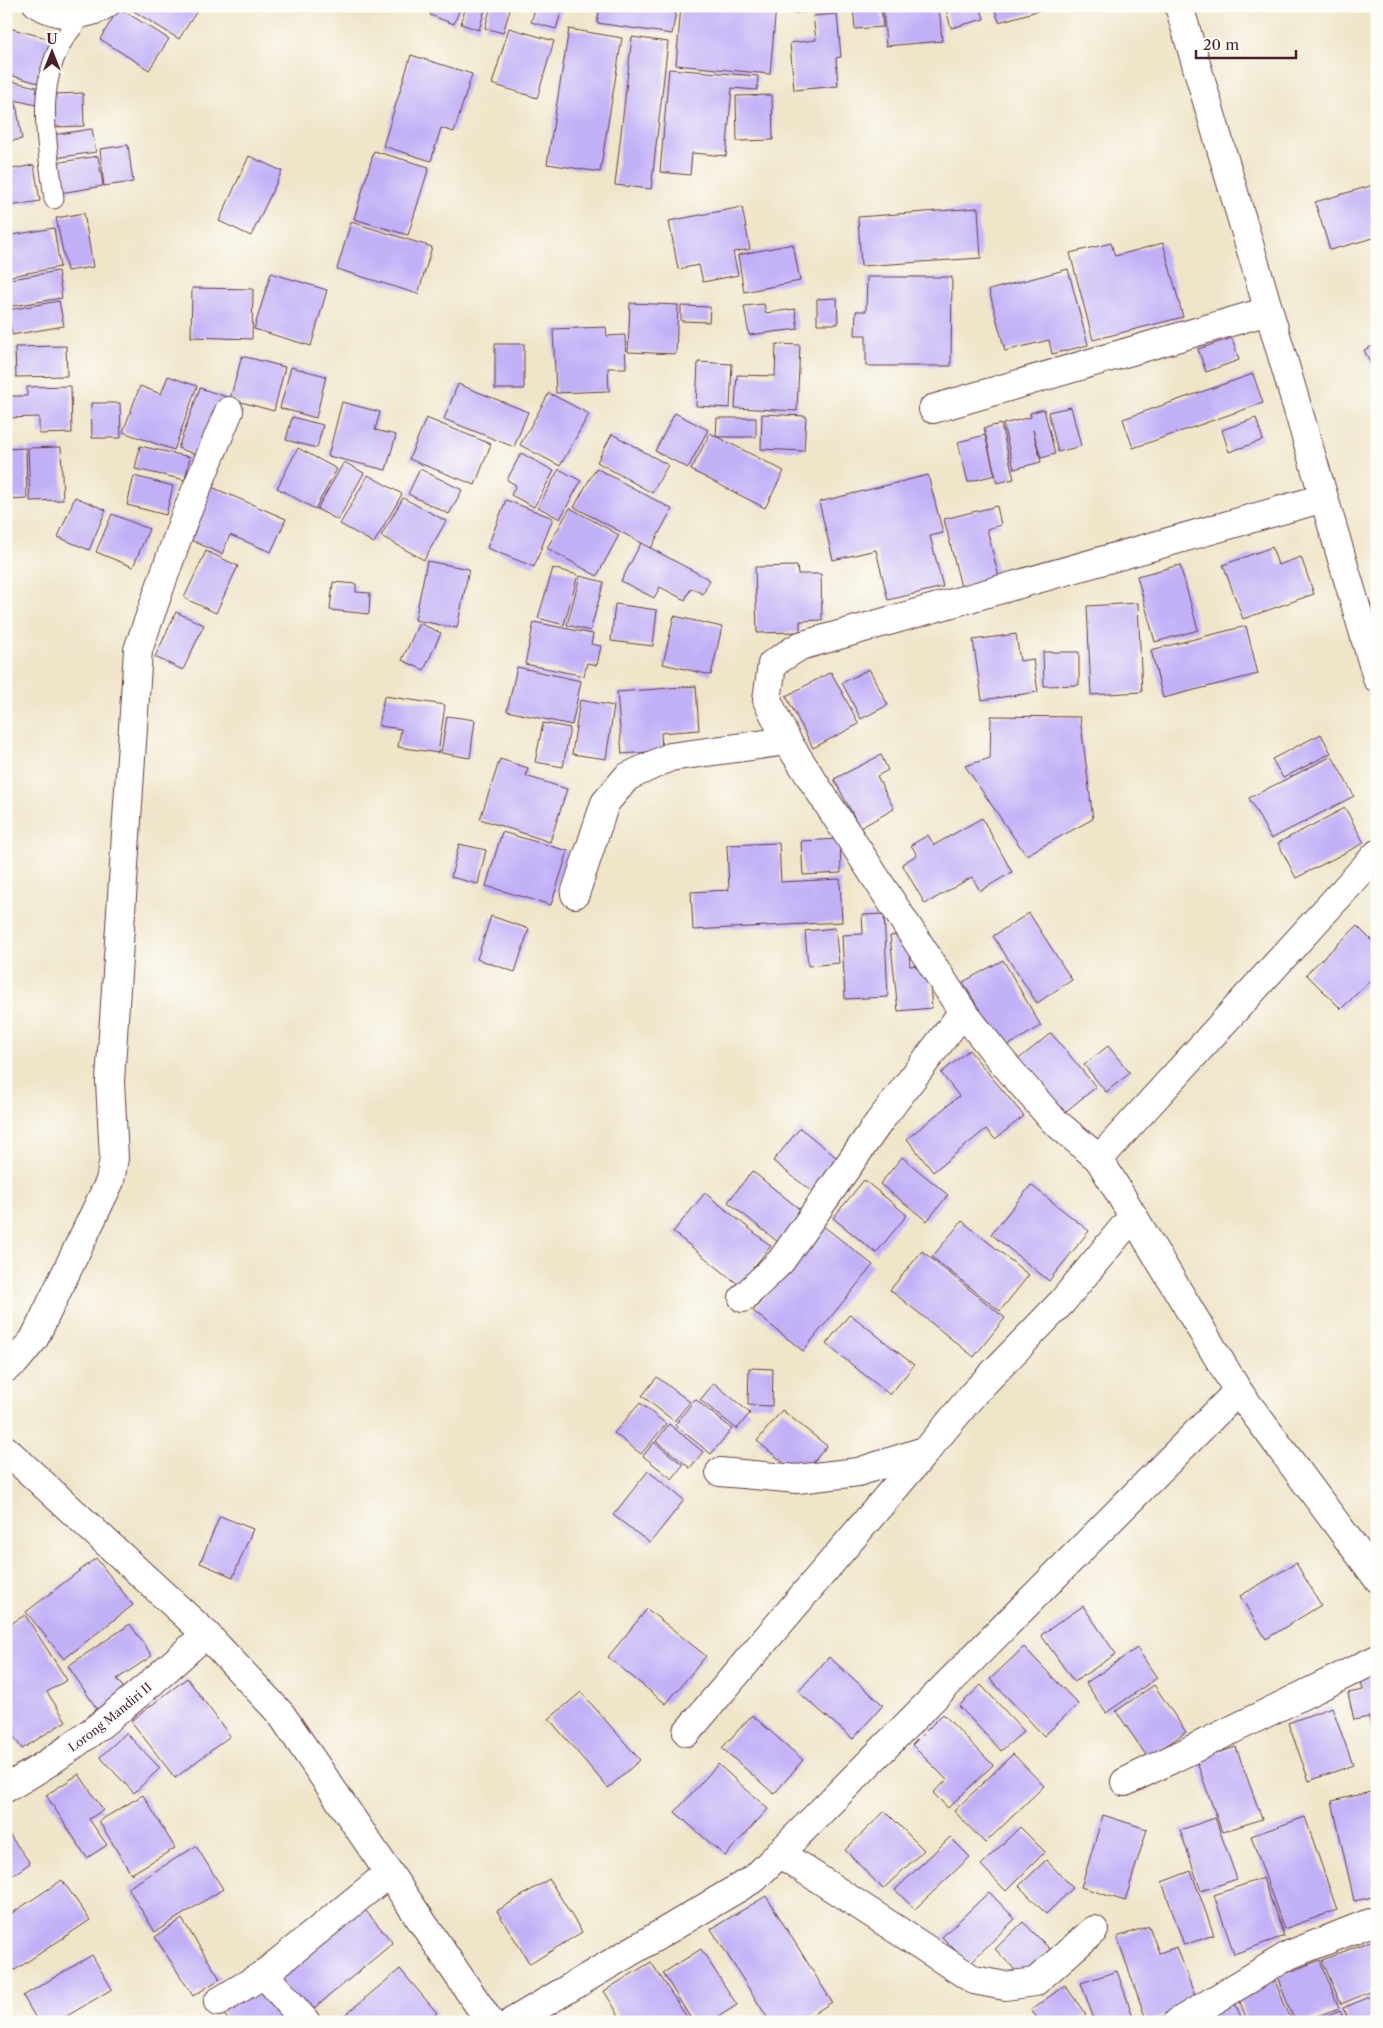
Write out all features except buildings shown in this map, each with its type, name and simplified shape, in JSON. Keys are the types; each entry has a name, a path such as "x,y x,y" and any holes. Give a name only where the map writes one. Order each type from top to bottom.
{"street":[{"path":"1179,6 1377,678"},
{"path":"933,409 1268,311"},
{"path":"6,1368 16,1361 34,1339 110,1181 114,1158 114,1137 110,1081 138,650 184,518 229,411"},
{"path":"1324,498 800,646 772,664 767,700 787,741 964,1012 1001,1060 1053,1120 1099,1159 1238,1391 1377,1578"},
{"path":"576,894 605,803 627,777 670,757 787,741"},
{"path":"1099,1159 1377,854"},
{"path":"743,1298 781,1261 879,1122 964,1012"},
{"path":"687,1732 974,1393 1062,1302 1134,1216"},
{"path":"512,2022 755,1878 1238,1391"},
{"path":"6,1450 206,1634 281,1714 490,2022"},
{"path":"720,1472 797,1478 858,1472 927,1450"},
{"name":"Lorong Mandiri II","path":"6,1788 30,1775 130,1703 206,1634"},
{"path":"1124,1782 1377,1659"},
{"path":"780,1853 974,1980 1005,1986 1035,1982 1094,1930"},
{"path":"218,2002 264,1974 389,1874"},
{"path":"1178,2022 1289,1955 1377,1920"},
{"path":"264,1974 306,2022"}],"lane":[{"path":"33,6 42,12 79,20 100,14 111,6"},
{"path":"54,199 45,123 45,97 50,72 61,44 79,20"}]}
